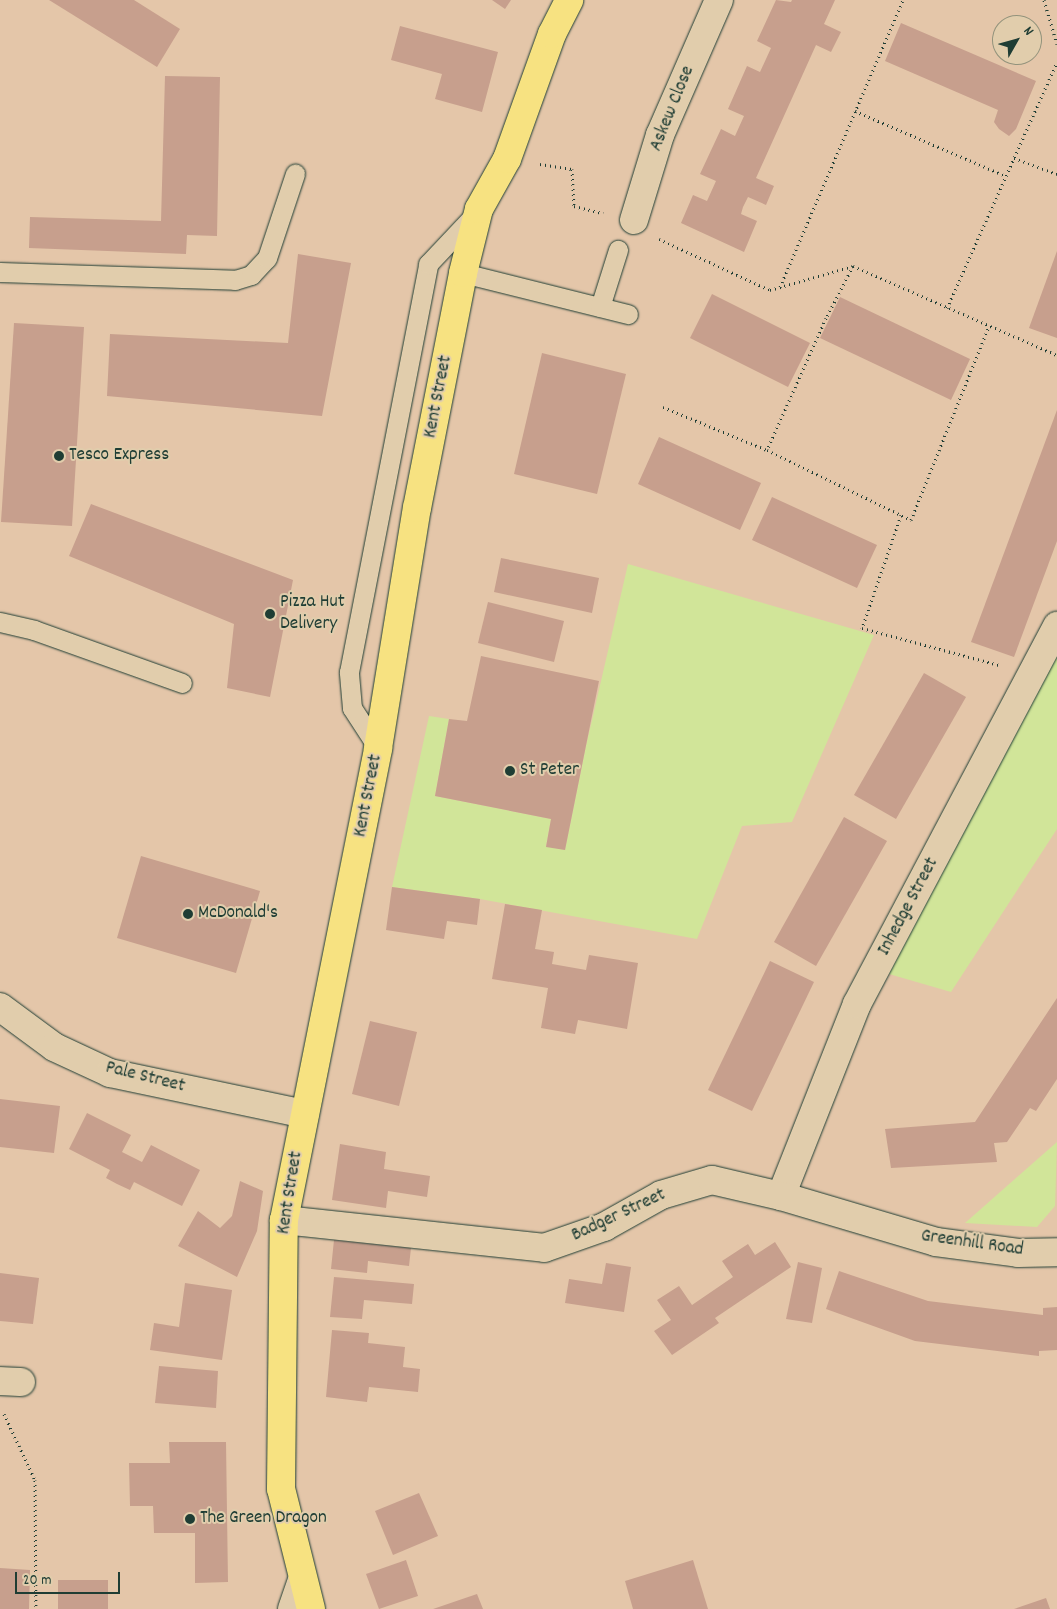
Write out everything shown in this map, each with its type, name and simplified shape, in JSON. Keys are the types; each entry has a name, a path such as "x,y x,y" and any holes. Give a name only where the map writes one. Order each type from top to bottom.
{"main road":[{"name":"Kent Street","path":"312,1609 302,1580 281,1489 284,1220 378,748 417,508 463,273 479,209 507,159 552,34 569,0"}],"street":[{"name":"Askew Close","path":"634,220 660,135 719,0"},
{"name":"Inhedge Street","path":"781,1196 856,1004 1057,626"},
{"name":"Pale Street","path":"0,1007 54,1047 110,1073 305,1114"},
{"name":"Badger Street","path":"284,1220 544,1248 604,1227 661,1195 712,1180 781,1196 860,1219"},
{"name":"Greenhill Road","path":"860,1219 936,1242 1018,1253 1057,1252"},
{"path":"292,1609 302,1580"}],"lane":[{"path":"0,272 235,280 251,275 267,258 295,174"},
{"path":"378,748 352,708 350,672 428,264 479,209"},
{"path":"600,307 618,250"},
{"path":"463,273 628,314"},
{"path":"0,622 34,630 182,683"}],"path":[{"path":"780,287 903,0"},
{"path":"1044,0 1057,44"},
{"path":"948,308 1057,62"},
{"path":"855,111 1006,176"},
{"path":"1014,158 1057,174"},
{"path":"507,159 572,169 574,206 605,214"},
{"path":"657,238 770,290 853,266 1057,355"},
{"path":"766,450 826,318 853,266"},
{"path":"662,407 766,450 911,520 989,326"},
{"path":"901,515 862,628 1033,674"},
{"path":"0,1405 35,1480 36,1609"}],"green space":[{"path":"628,564 874,635 792,822 742,826 697,939 480,899 392,887 429,716 449,719 435,796 551,819 546,846 565,850 586,746"},
{"path":"1057,651 1057,829 951,992 889,974"},
{"path":"1057,1142 1055,1206 1037,1227 965,1223"}],"building":[{"path":"49,0 134,0 180,29 157,67"},
{"path":"492,0 511,0 505,9"},
{"path":"776,0 791,2 792,0 835,0 824,24 841,32 831,52 816,45 756,178 774,186 766,205 748,197 743,207 741,214 757,221 744,252 681,223 693,195 707,201 716,181 700,174 721,129 735,136 744,116 728,109 747,66 760,72 771,48 757,41"},
{"path":"901,23 992,62 992,65 999,65 1036,81 1016,129 1009,136 999,129 994,122 998,110 885,61"},
{"path":"400,26 498,52 482,112 435,99 442,74 391,60"},
{"path":"165,76 220,77 217,236 187,235 186,254 29,248 30,217 161,221"},
{"path":"1057,251 1057,338 1029,328"},
{"path":"298,254 351,263 322,416 107,396 110,334 288,343"},
{"path":"712,294 810,343 788,387 690,338"},
{"path":"840,297 970,359 951,400 820,338"},
{"path":"14,323 84,327 72,526 1,522"},
{"path":"542,353 626,374 597,494 514,474"},
{"path":"1057,410 1057,541 1014,657 971,642"},
{"path":"659,437 761,483 740,530 638,484"},
{"path":"772,497 877,545 857,588 752,540"},
{"path":"91,504 293,580 270,697 227,688 234,624 69,556"},
{"path":"501,558 599,578 592,613 494,592"},
{"path":"488,602 564,621 554,662 478,643"},
{"path":"481,656 599,681 565,850 546,847 551,819 435,796 449,719 467,721"},
{"path":"924,673 966,697 896,819 854,795"},
{"path":"844,817 887,841 816,966 774,942"},
{"name":"McDonald's","path":"141,856 260,891 236,973 117,938"},
{"path":"392,887 480,899 477,925 447,921 444,939 386,930"},
{"path":"505,904 542,910 535,949 554,952 552,964 586,970 589,955 638,963 627,1029 578,1020 575,1034 541,1028 548,988 492,979"},
{"path":"770,961 814,982 752,1111 708,1090"},
{"path":"1057,998 1057,1079 1036,1111 1030,1108 1007,1142 994,1143 997,1162 891,1168 885,1129 975,1122"},
{"path":"370,1021 417,1032 399,1106 352,1094"},
{"path":"0,1099 60,1106 54,1153 0,1147"},
{"path":"87,1113 131,1135 122,1152 142,1162 151,1145 200,1170 182,1206 134,1182 130,1190 117,1184 106,1178 110,1170 69,1149"},
{"path":"340,1144 386,1152 384,1169 430,1176 427,1197 388,1191 386,1208 332,1200"},
{"path":"240,1181 263,1191 257,1231 237,1277 178,1246 198,1211 220,1228 232,1216"},
{"path":"334,1240 411,1248 409,1266 368,1261 367,1273 331,1269"},
{"path":"775,1242 791,1267 715,1318 719,1323 672,1355 654,1331 671,1320 657,1300 679,1286 692,1305 733,1277 722,1261 748,1244 755,1255"},
{"path":"798,1262 822,1268 812,1323 786,1319"},
{"path":"606,1263 631,1267 624,1312 565,1303 569,1279 602,1284"},
{"path":"839,1271 928,1301 1043,1315 1043,1308 1057,1307 1057,1350 1039,1351 1039,1356 915,1341 826,1309"},
{"path":"0,1273 39,1278 33,1324 0,1321"},
{"path":"334,1277 414,1284 412,1304 364,1300 362,1319 330,1317"},
{"path":"185,1283 232,1290 222,1360 150,1350 154,1323 179,1327"},
{"path":"332,1330 369,1333 368,1343 405,1347 403,1367 420,1369 418,1392 369,1387 367,1402 326,1397"},
{"path":"159,1366 218,1371 216,1408 155,1403"},
{"name":"The Green Dragon","path":"169,1442 226,1442 228,1582 195,1583 195,1533 154,1533 153,1506 130,1506 129,1463 170,1463"},
{"path":"419,1493 438,1536 393,1555 375,1511"},
{"path":"406,1560 418,1596 379,1609 366,1574"},
{"path":"693,1560 708,1609 633,1609 625,1581"},
{"path":"0,1568 30,1570 29,1609 0,1609"},
{"path":"58,1580 108,1580 108,1609 58,1609"},
{"path":"477,1594 483,1609 433,1609"},
{"path":"1046,1598 1050,1609 1014,1609"}],"place":[{"name":"Tesco Express","path":"59,456"},
{"name":"Pizza Hut Delivery","path":"270,614"},
{"name":"St Peter","path":"510,771"},
{"name":"McDonald's","path":"188,914"},
{"name":"The Green Dragon","path":"190,1519"}]}
